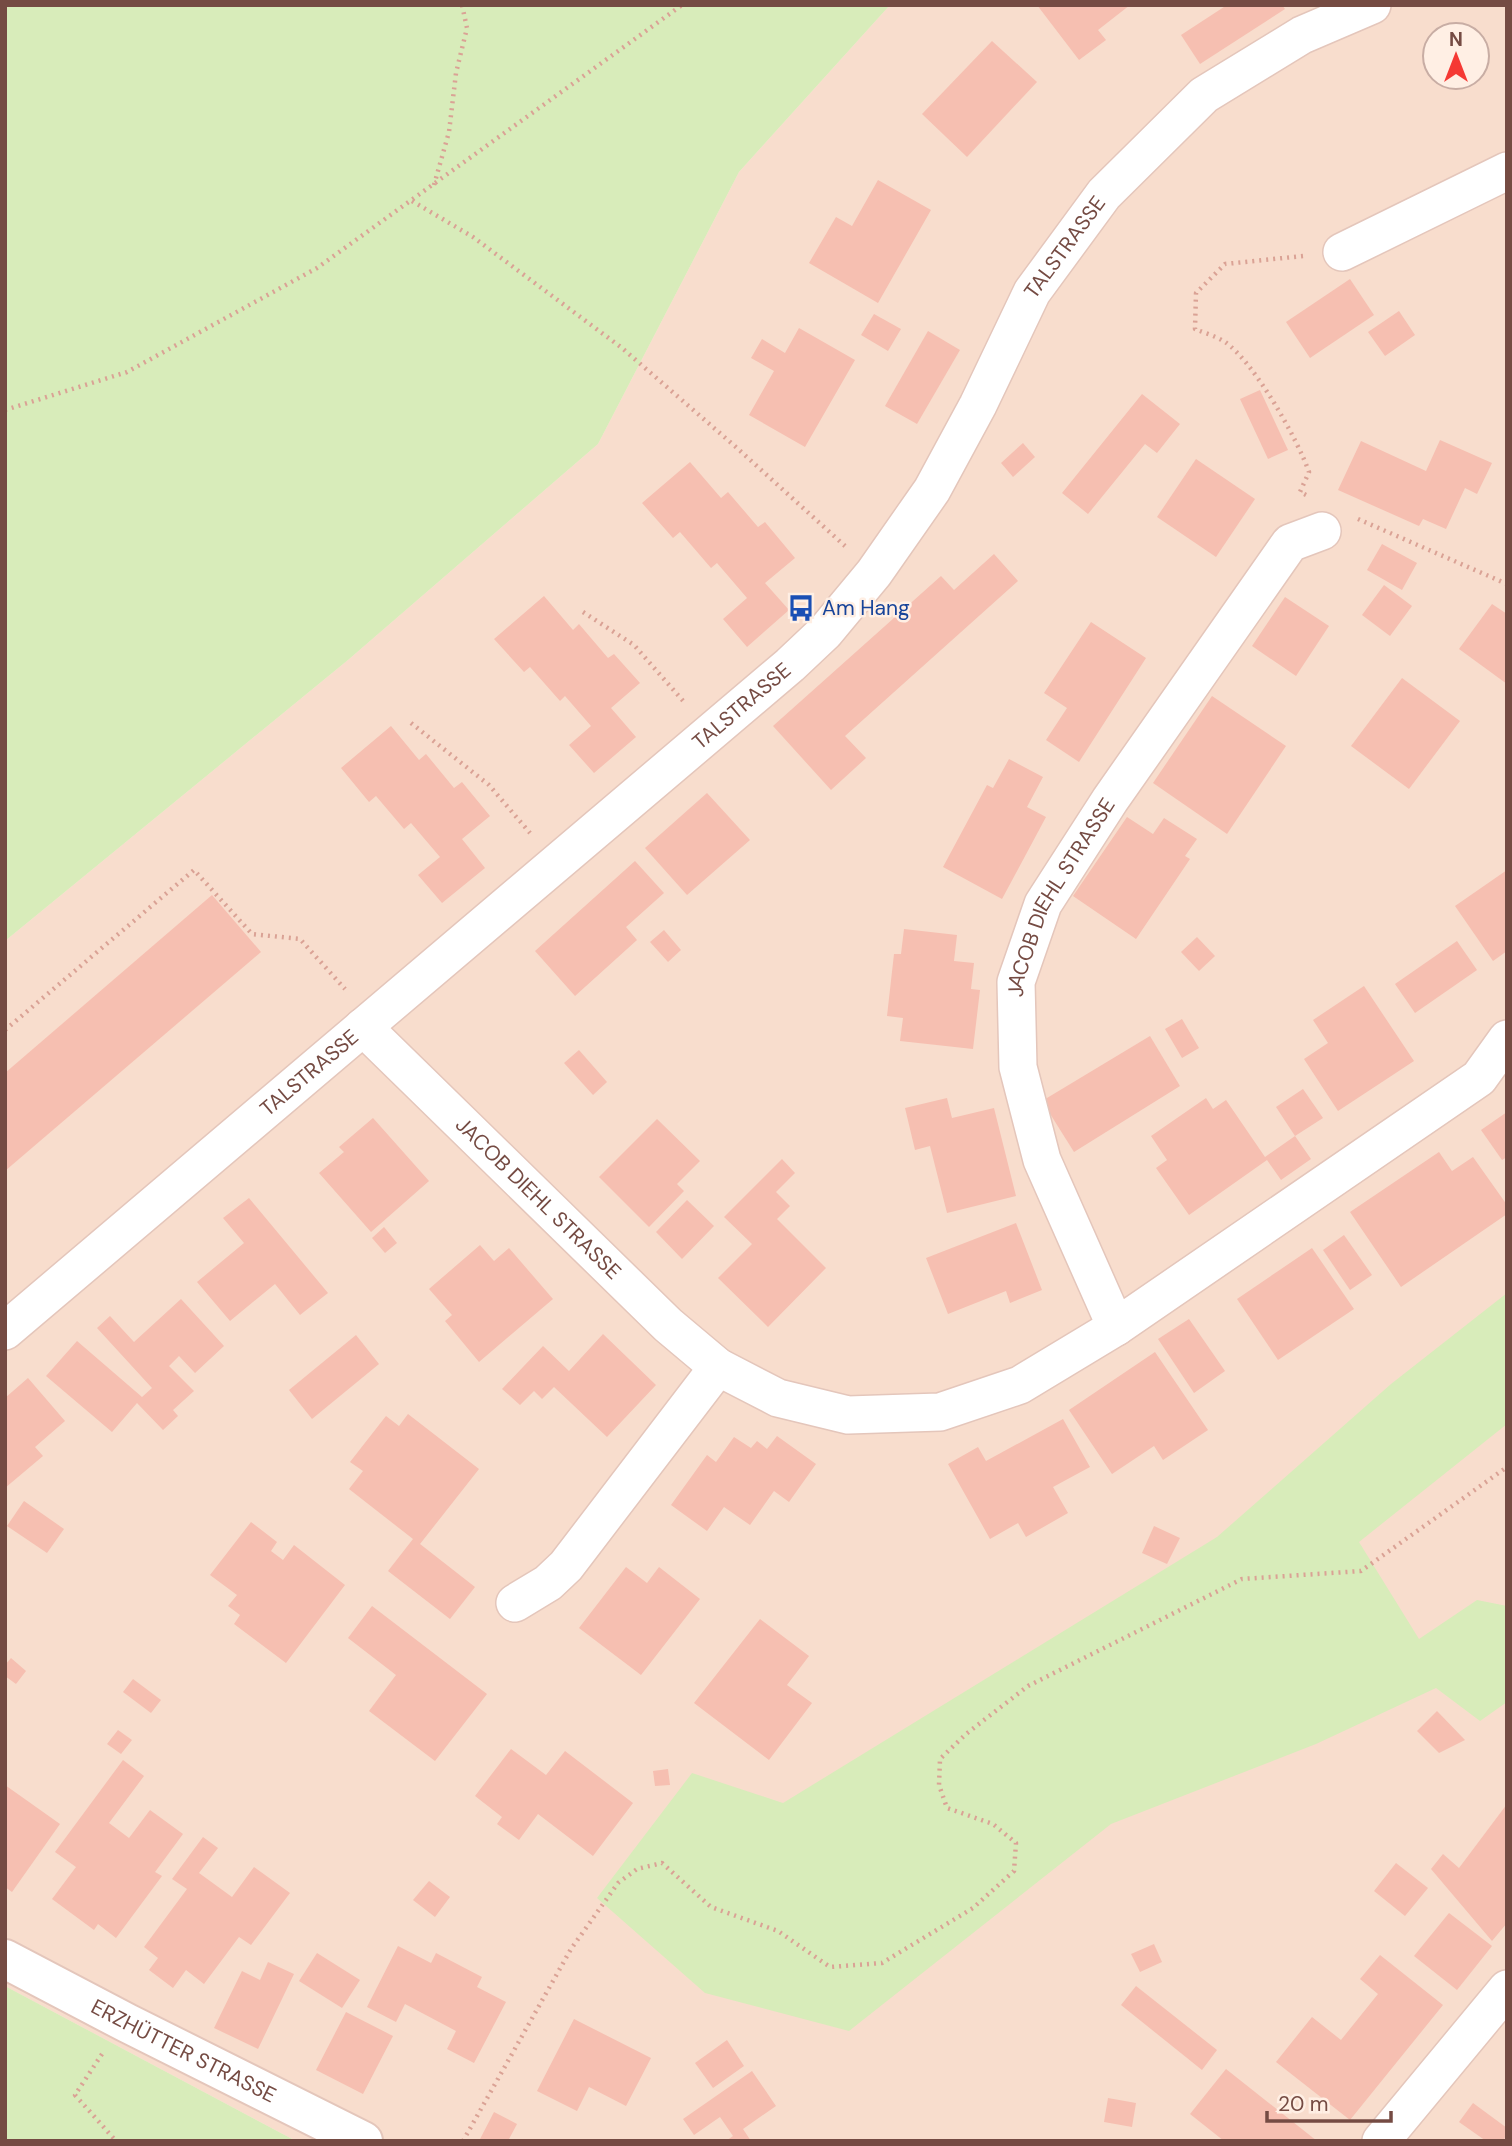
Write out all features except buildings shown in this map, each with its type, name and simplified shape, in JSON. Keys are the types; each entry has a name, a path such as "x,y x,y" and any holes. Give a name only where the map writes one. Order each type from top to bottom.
{"street":[{"name":"TALSTRASSE","path":"5,1331 790,665 825,632 874,573 932,490 978,405 1032,292 1104,194 1204,95 1302,35 1373,5"},
{"path":"1342,252 1507,171"},
{"name":"JACOB DIEHL STRASSE","path":"1116,1327 1042,1160 1018,1067 1016,982 1043,904 1110,800 1290,543 1322,531"},
{"name":"JACOB DIEHL STRASSE","path":"363,1027 668,1325 718,1367 778,1398 848,1415 940,1412 1020,1385 1116,1327 1479,1078 1507,1039"},
{"path":"515,1603 548,1583 566,1566 718,1367"},
{"name":"ERZHÜTTER STRASSE","path":"5,1959 363,2141"},
{"path":"1381,2141 1507,1989"}],"path":[{"path":"434,186 449,132 456,73 467,27 462,5"},
{"path":"5,410 127,372 317,268 682,5"},
{"path":"412,201 474,237 622,348 845,547"},
{"path":"1282,258 1225,264 1196,293 1195,329 1224,342 1245,361 1300,445 1310,472"},
{"path":"1393,534 1507,584"},
{"path":"583,612 634,645 685,703"},
{"path":"411,723 489,785 529,832"},
{"path":"5,1030 194,870 252,934 300,939 344,987"},
{"path":"463,2141 571,1949 618,1883 637,1869 662,1863 711,1907 778,1931 830,1967 882,1963 973,1908 1014,1871 1016,1843 993,1824 947,1808 939,1785 940,1759 966,1734 1028,1686 1242,1579 1361,1571 1507,1467"},
{"path":"116,2141 75,2095 127,2023"}],"shaded area":[{"path":"890,5 1507,5 1507,2141 296,2141 5,1986 5,941 348,660 598,444 739,172"}],"green space":[{"path":"5,5 890,5 739,172 598,444 348,660 5,941"},
{"path":"1507,1293 1507,1424 1359,1542 1419,1639 1477,1600 1507,1606 1507,1702 1480,1721 1436,1688 1316,1744 1111,1824 849,2031 705,1993 597,1898 692,1773 783,1803 1217,1537 1391,1384"},
{"path":"5,1986 296,2141 5,2141"}],"place":[{"name":"Am Hang","path":"801,608"}]}
